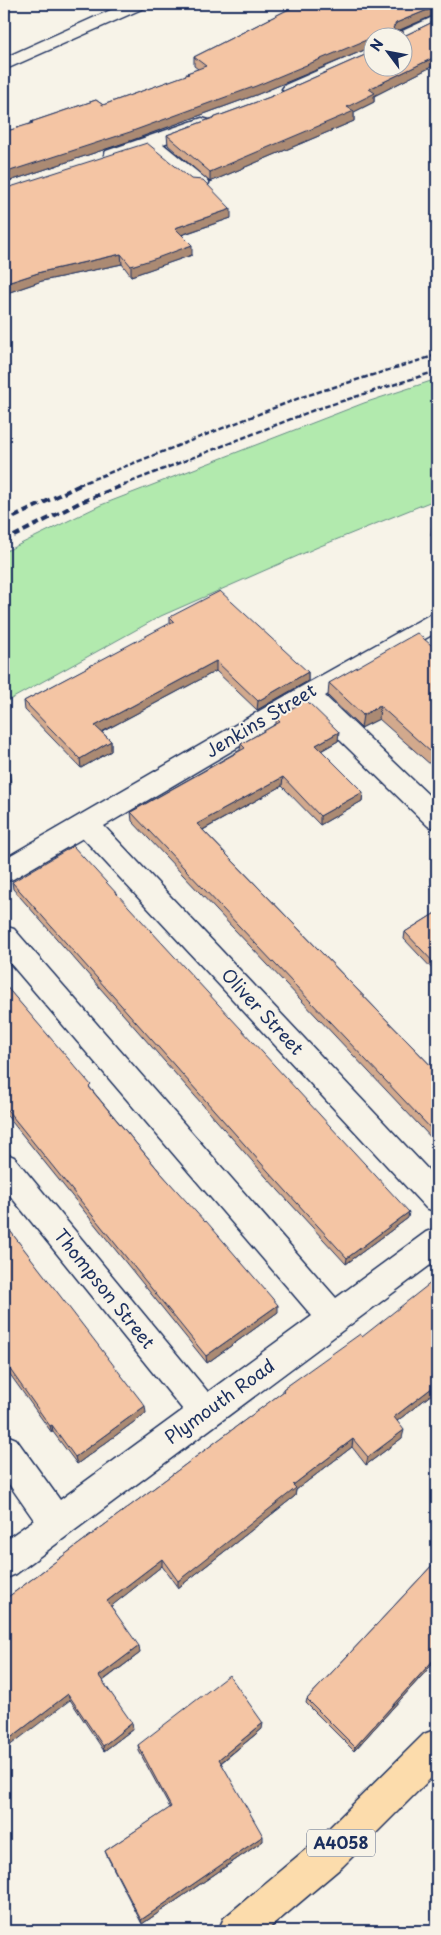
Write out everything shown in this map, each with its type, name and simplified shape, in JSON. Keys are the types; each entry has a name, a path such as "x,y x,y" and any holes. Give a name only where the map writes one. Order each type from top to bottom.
{"main road":[{"name":"A4058","path":"237,1931 330,1854 437,1747"}],"street":[{"path":"4,65 138,4"},
{"path":"414,32 437,20"},
{"path":"272,97 364,56"},
{"path":"93,162 220,117"},
{"path":"151,143 199,184"},
{"name":"Jenkins Street","path":"4,872 308,694 436,625"},
{"path":"308,694 437,819"},
{"name":"Oliver Street","path":"87,825 437,1199"},
{"path":"4,937 334,1318"},
{"name":"Thompson Street","path":"4,1166 205,1413"},
{"name":"Plymouth Road","path":"4,1562 437,1242"},
{"path":"4,1450 56,1523"}],"green space":[{"path":"437,379 437,499 318,547 161,616 4,703 4,552 101,505 364,403"}],"building":[{"path":"299,4 437,4 437,6 396,23 393,28 364,28 364,41 256,86 130,132 4,173 4,132 96,100 103,105 206,66 194,57"},
{"path":"437,20 437,56 414,67 414,31"},
{"path":"364,55 364,78 392,78 369,89 375,93 347,107 354,111 210,172 167,135 270,97"},
{"path":"147,143 191,179 203,180 231,209 175,228 192,245 157,258 131,266 121,254 41,272 4,284 4,189"},
{"path":"437,525 437,532 432,527"},
{"path":"220,591 308,672 258,701 216,661 95,726 111,741 80,759 24,701 174,621 170,617"},
{"path":"417,633 437,650 437,750 432,753 380,706 363,715 329,683"},
{"path":"306,700 339,732 316,745 363,792 320,816 283,777 197,824 437,1072 437,1135 131,812 245,748 241,744 280,722 276,718"},
{"path":"437,763 437,771 432,767"},
{"path":"4,765 9,771 4,774"},
{"path":"73,846 409,1212 347,1258 12,882"},
{"path":"437,912 437,966 405,932"},
{"path":"4,984 91,1085 89,1087 160,1172 206,1221 278,1305 206,1356 4,1106"},
{"path":"4,1223 145,1406 75,1457 52,1425 50,1426 4,1361"},
{"path":"437,1278 437,1361 432,1365 437,1371 437,1384 394,1417 404,1430 368,1457 353,1439 293,1485 296,1488 178,1581 162,1559 107,1601 139,1646 99,1676 132,1723 103,1746 68,1694 4,1743 4,1600 284,1391 283,1389 360,1334 362,1337"},
{"path":"437,1560 437,1656 355,1747 307,1699"},
{"path":"229,1675 263,1723 219,1759 263,1836 141,1920 105,1851 171,1807 138,1745"}],"railway":[{"path":"78,485 302,397 437,355"},
{"path":"123,485 314,410 437,371"},
{"path":"4,522 82,484"},
{"path":"4,541 81,502 126,484"}]}
